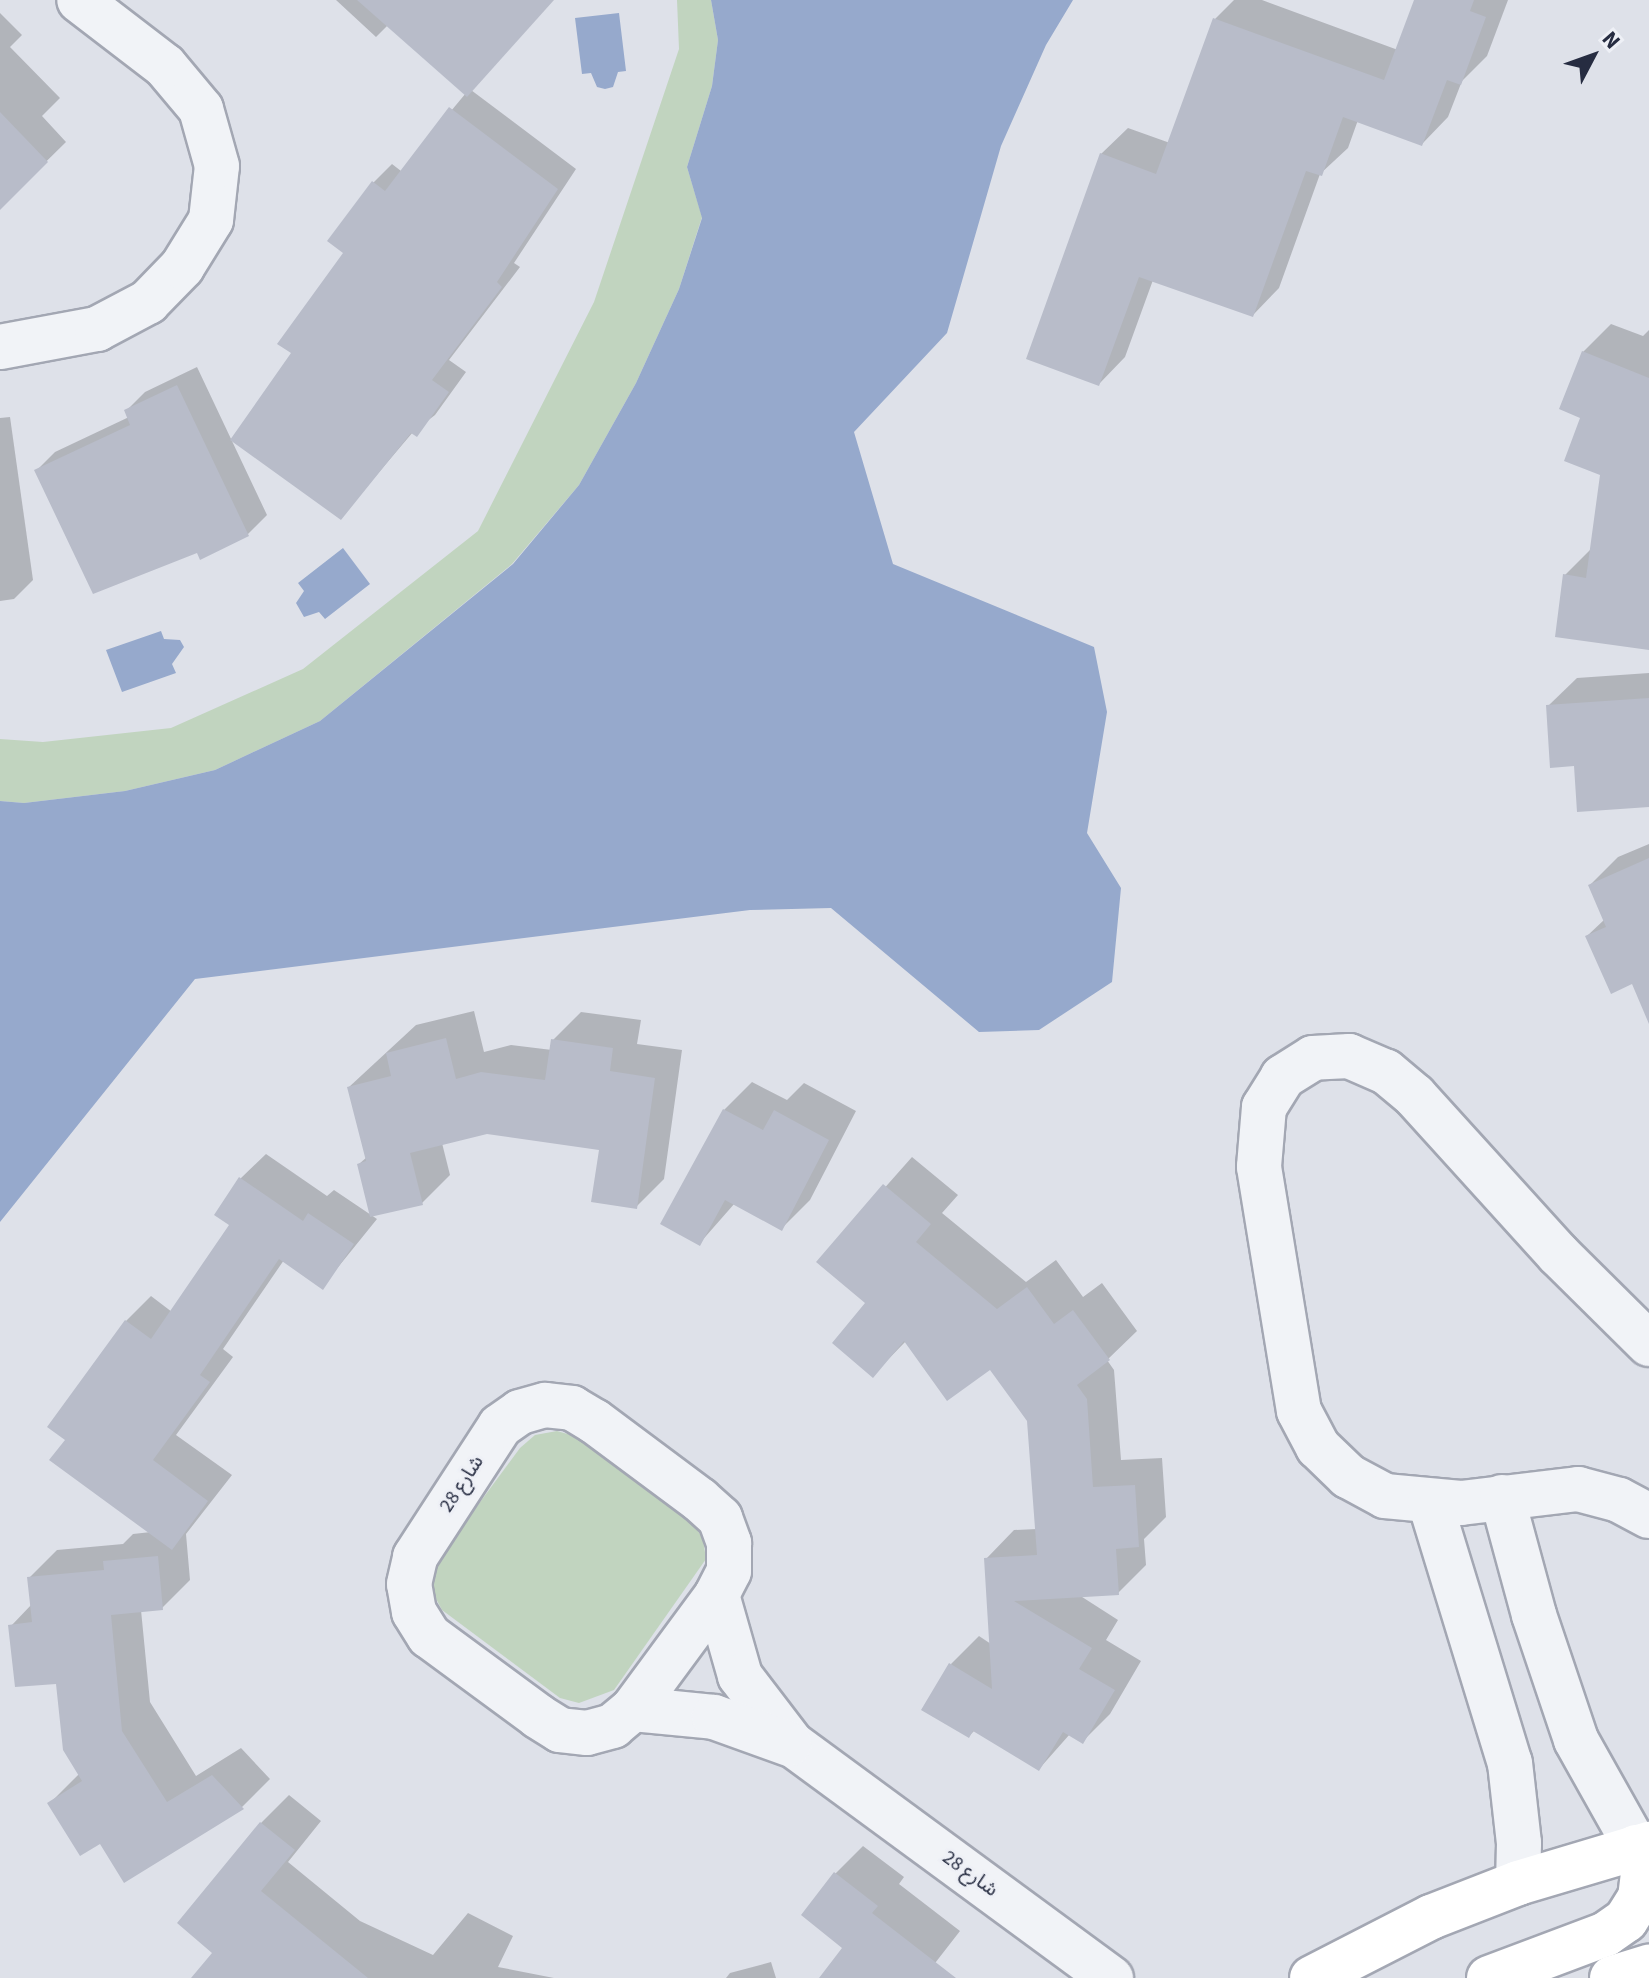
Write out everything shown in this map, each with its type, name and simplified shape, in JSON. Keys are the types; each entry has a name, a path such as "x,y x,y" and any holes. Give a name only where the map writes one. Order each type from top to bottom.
{"street":[{"path":"0,347 97,329 148,302 182,267 211,220 217,166 201,109 165,66 79,0"},
{"path":"1649,1344 1559,1255 1415,1096 1386,1072 1349,1056 1313,1058 1283,1077 1264,1107 1259,1167 1299,1411 1318,1447 1348,1476 1385,1496 1430,1502 1578,1489 1619,1500 1649,1516"},
{"name":"شارع 28","path":"545,1405 572,1408 700,1500 720,1518 729,1543 729,1571 717,1595 633,1709 613,1726 587,1733 560,1730 429,1636 414,1612 409,1584 415,1557 500,1426 520,1412 545,1405"},
{"path":"1489,1978 1596,1938 1626,1920 1642,1885 1642,1846 1576,1740 1534,1615 1502,1497"},
{"path":"1430,1502 1510,1763 1519,1830 1518,1883"},
{"name":"شارع 28","path":"717,1595 740,1676 792,1744 1078,1964 1111,1978"},
{"name":"شارع 28","path":"633,1709 714,1717 792,1744"},
{"path":"1312,1978 1431,1917 1518,1883 1642,1846"}],"green space":[{"path":"677,0 711,0 718,40 712,86 687,167 702,217 679,289 636,383 579,485 512,564 320,721 215,770 125,791 24,803 0,801 0,739 43,742 171,728 303,669 478,531 594,302 679,49"},
{"path":"557,1431 578,1437 693,1523 703,1539 706,1559 614,1690 579,1703 560,1698 442,1610 433,1593 431,1574 441,1555 520,1448 535,1435"}],"water":[{"path":"711,0 1073,0 1046,45 1001,146 947,333 854,432 893,564 1094,647 1107,712 1087,833 1121,888 1112,982 1039,1030 979,1032 831,908 750,910 195,979 0,1222 0,801 24,803 125,791 215,770 320,721 513,564 579,485 636,383 679,289 702,218 687,167 712,86 718,40"},
{"path":"619,13 626,71 618,72 613,87 605,89 597,87 591,73 582,74 575,18"},
{"path":"343,548 370,584 325,619 319,612 304,617 296,603 304,591 298,583"},
{"path":"161,631 164,639 180,640 184,647 172,664 176,673 122,692 106,650"}],"building":[{"path":"357,0 554,0 467,97"},
{"path":"1414,0 1474,0 1470,11 1486,17 1461,85 1447,80 1422,146 1343,117 1322,176 1306,171 1253,317 1139,277 1099,386 1026,359 1100,153 1156,174 1213,18 1384,80"},
{"path":"449,107 558,189 497,282 502,287 432,380 449,392 417,437 411,433 341,520 230,440 291,353 277,344 343,253 327,241 372,181 385,191"},
{"path":"0,112 48,162 0,210"},
{"path":"1582,351 1649,378 1649,650 1555,637 1563,574 1586,578 1600,475 1564,461 1580,418 1559,409"},
{"path":"177,385 249,536 200,560 197,553 93,594 34,470 130,425 124,410"},
{"path":"1649,698 1649,807 1577,812 1574,766 1550,768 1546,705"},
{"path":"1649,858 1649,1024 1632,984 1611,994 1585,936 1606,927 1588,885"},
{"path":"446,1038 456,1079 481,1072 545,1080 551,1039 613,1048 610,1071 655,1078 637,1209 591,1202 599,1150 487,1134 410,1153 423,1205 370,1217 357,1164 366,1161 347,1087 391,1076 386,1053"},
{"path":"723,1109 763,1130 774,1110 829,1140 782,1231 725,1200 700,1246 660,1224"},
{"path":"239,1177 303,1221 308,1213 354,1244 323,1290 279,1259 200,1375 210,1382 153,1460 208,1501 172,1550 49,1460 65,1440 47,1427 125,1320 151,1339 229,1225 214,1215"},
{"path":"883,1184 931,1224 916,1242 997,1309 1027,1287 1054,1324 1073,1310 1110,1360 1077,1385 1087,1399 1093,1487 1135,1485 1139,1547 1116,1549 1119,1595 1014,1601 1092,1648 1079,1669 1115,1690 1083,1744 1063,1732 1039,1771 973,1731 969,1738 921,1710 949,1663 992,1689 984,1558 1037,1555 1027,1421 990,1370 947,1401 904,1341 873,1378 832,1343 865,1303 816,1262"},
{"path":"158,1556 163,1610 111,1615 122,1731 167,1802 212,1775 244,1809 124,1883 100,1844 80,1856 47,1803 82,1781 63,1750 56,1684 15,1687 8,1625 32,1622 27,1577 104,1570 103,1561"},
{"path":"260,1822 295,1850 261,1891 368,1978 191,1978 212,1953 177,1923"},
{"path":"834,1872 878,1906 872,1913 956,1978 819,1978 842,1948 801,1915"}]}
